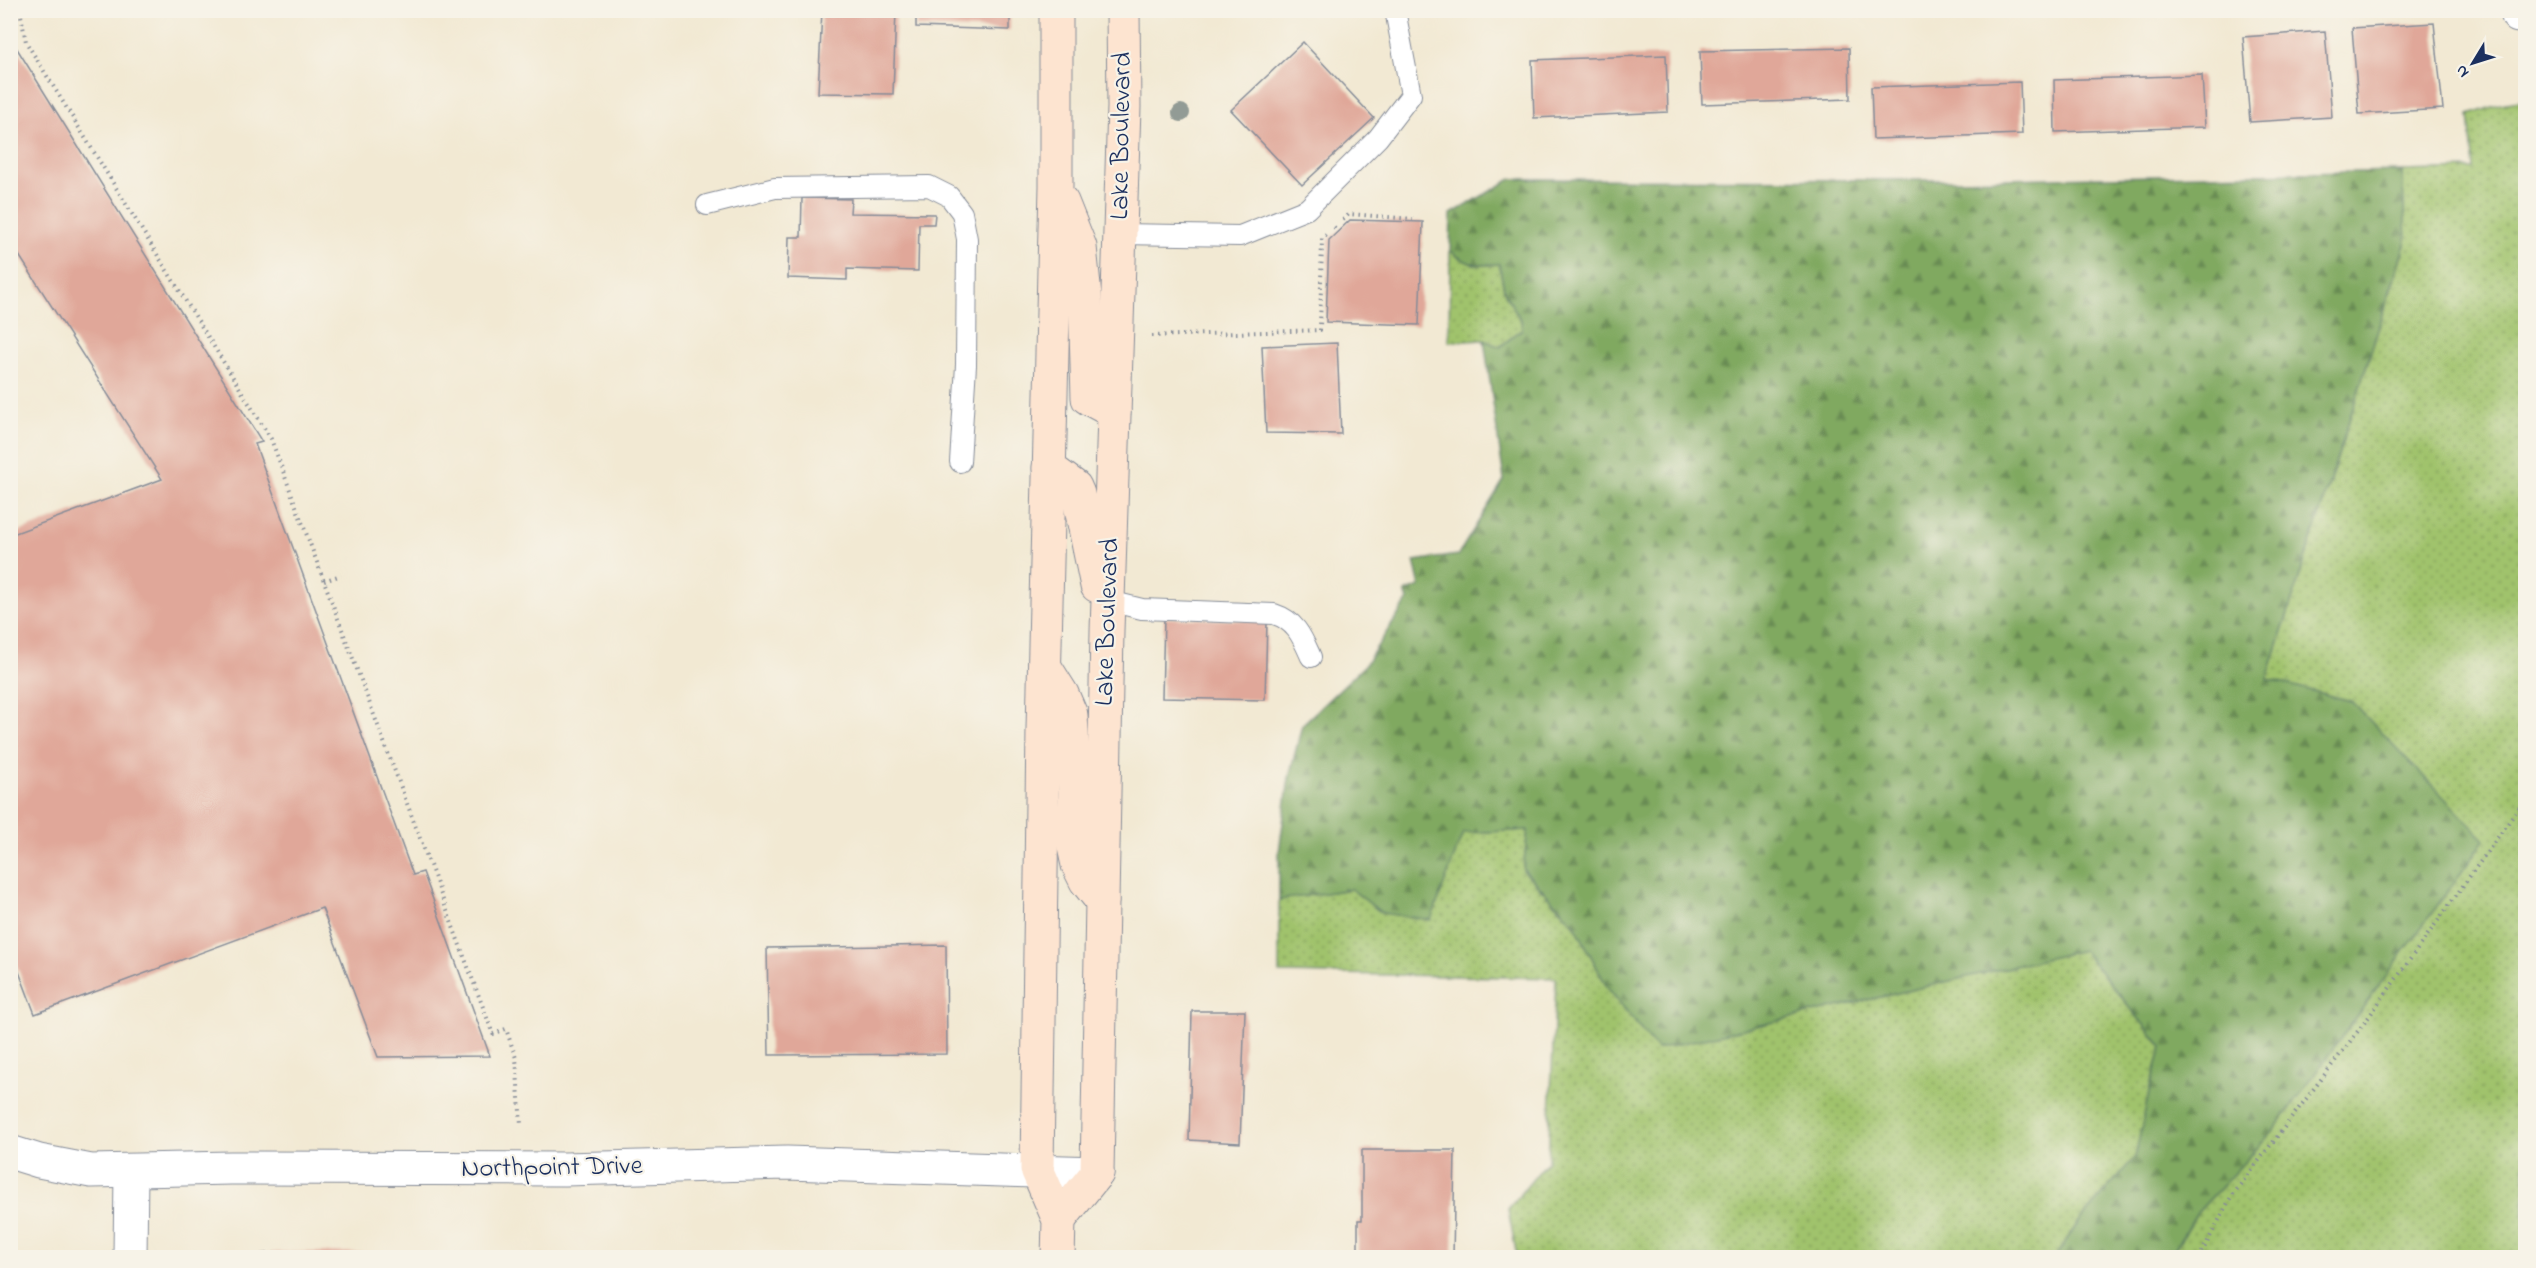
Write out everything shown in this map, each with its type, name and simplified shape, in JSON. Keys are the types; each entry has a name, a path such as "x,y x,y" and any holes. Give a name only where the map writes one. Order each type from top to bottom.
{"main road":[{"path":"1056,10 1056,186 1044,667 1037,1169 1059,1220 1058,1257"},
{"name":"Lake Boulevard","path":"1097,1173 1108,616 1124,107 1123,10"},
{"path":"1056,186 1080,247 1085,296 1088,398 1091,402 1114,412"},
{"path":"1049,468 1075,487 1078,494 1108,616"},
{"path":"1044,667 1062,694 1071,715 1075,793 1073,842 1078,865 1086,881 1102,901"},
{"path":"1059,1220 1097,1173"}],"street":[{"name":"Northpoint Drive","path":"10,1152 39,1161 91,1171 231,1168 565,1169 787,1163 1037,1169 1097,1173"},
{"path":"130,1257 131,1171"}],"lane":[{"path":"1120,234 1240,236 1307,209 1378,138 1411,95 1395,10"},
{"path":"707,206 775,188 929,186 941,190 962,213 967,239 966,365 960,462"},
{"path":"1108,616 1142,609 1274,614 1287,618 1296,627 1311,657"}],"path":[{"path":"20,10 26,42 271,439 493,1034 506,1029 510,1038 516,1058 521,1125"},
{"path":"1151,336 1320,330 1322,238 1349,214 1413,219"},
{"path":"1334,227 1339,231"},
{"path":"324,581 341,575"},
{"path":"2199,1257 2231,1197 2368,1018 2526,798"}],"green space":[{"path":"2525,100 2525,1257 2170,1258 2196,1214 2274,1130 2351,701 2267,679 2406,242 2402,171 2474,169 2469,115 2500,104"},
{"path":"2402,171 2406,241 2267,679 2351,701 2485,840 2274,1130 2196,1214 2170,1257 2055,1257 2078,1223 2135,1157 2150,1088 2162,1047 2083,950 1657,1049 1607,987 1575,925 1523,869 1528,830 1463,833 1431,920 1382,913 1351,889 1279,900 1279,852 1289,778 1302,725 1365,665 1408,600 1405,592 1420,586 1414,561 1458,555 1504,480 1484,340 1500,347 1522,329 1521,320 1505,294 1499,264 1472,263 1461,259 1450,250 1451,214 1511,179 1957,180"},
{"path":"1450,250 1472,264 1499,264 1505,294 1521,320 1522,329 1499,347 1484,340 1449,342"},
{"path":"1528,830 1523,870 1575,925 1607,987 1657,1049 2083,950 2162,1047 2150,1088 2136,1157 2078,1223 2055,1257 1517,1257 1508,1209 1548,1161 1556,978 1279,973 1279,900 1351,889 1382,913 1463,833"}],"building":[{"path":"822,10 896,10 893,94 818,93"},
{"path":"916,10 1010,10 1010,30 916,27"},
{"path":"2434,23 2443,109 2359,114 2352,28"},
{"path":"2325,31 2332,117 2250,122 2243,37"},
{"path":"11,39 262,442 255,444 413,875 423,872 490,1056 378,1057 322,908 35,1014 10,948 10,535 162,479 10,241"},
{"path":"1303,42 1374,118 1302,185 1231,110"},
{"path":"1849,48 1850,99 1702,104 1700,51"},
{"path":"1666,55 1668,112 1534,118 1532,60"},
{"path":"2202,75 2205,127 2055,132 2054,80"},
{"path":"2020,82 2022,134 1873,139 1871,87"},
{"path":"802,198 851,199 850,213 935,214 934,224 919,224 918,271 847,269 847,280 788,278 789,237 801,237"},
{"path":"1350,220 1423,222 1419,325 1326,322 1329,240"},
{"path":"1337,343 1341,434 1266,433 1262,346"},
{"path":"1164,618 1267,621 1265,700 1162,698"},
{"path":"946,945 947,1054 769,1055 767,948"},
{"path":"1192,1011 1245,1011 1240,1143 1189,1140"},
{"path":"1362,1150 1455,1150 1453,1258 1358,1258 1358,1220 1362,1220"},
{"path":"282,1252 385,1253 385,1258 257,1258 257,1254"}]}
